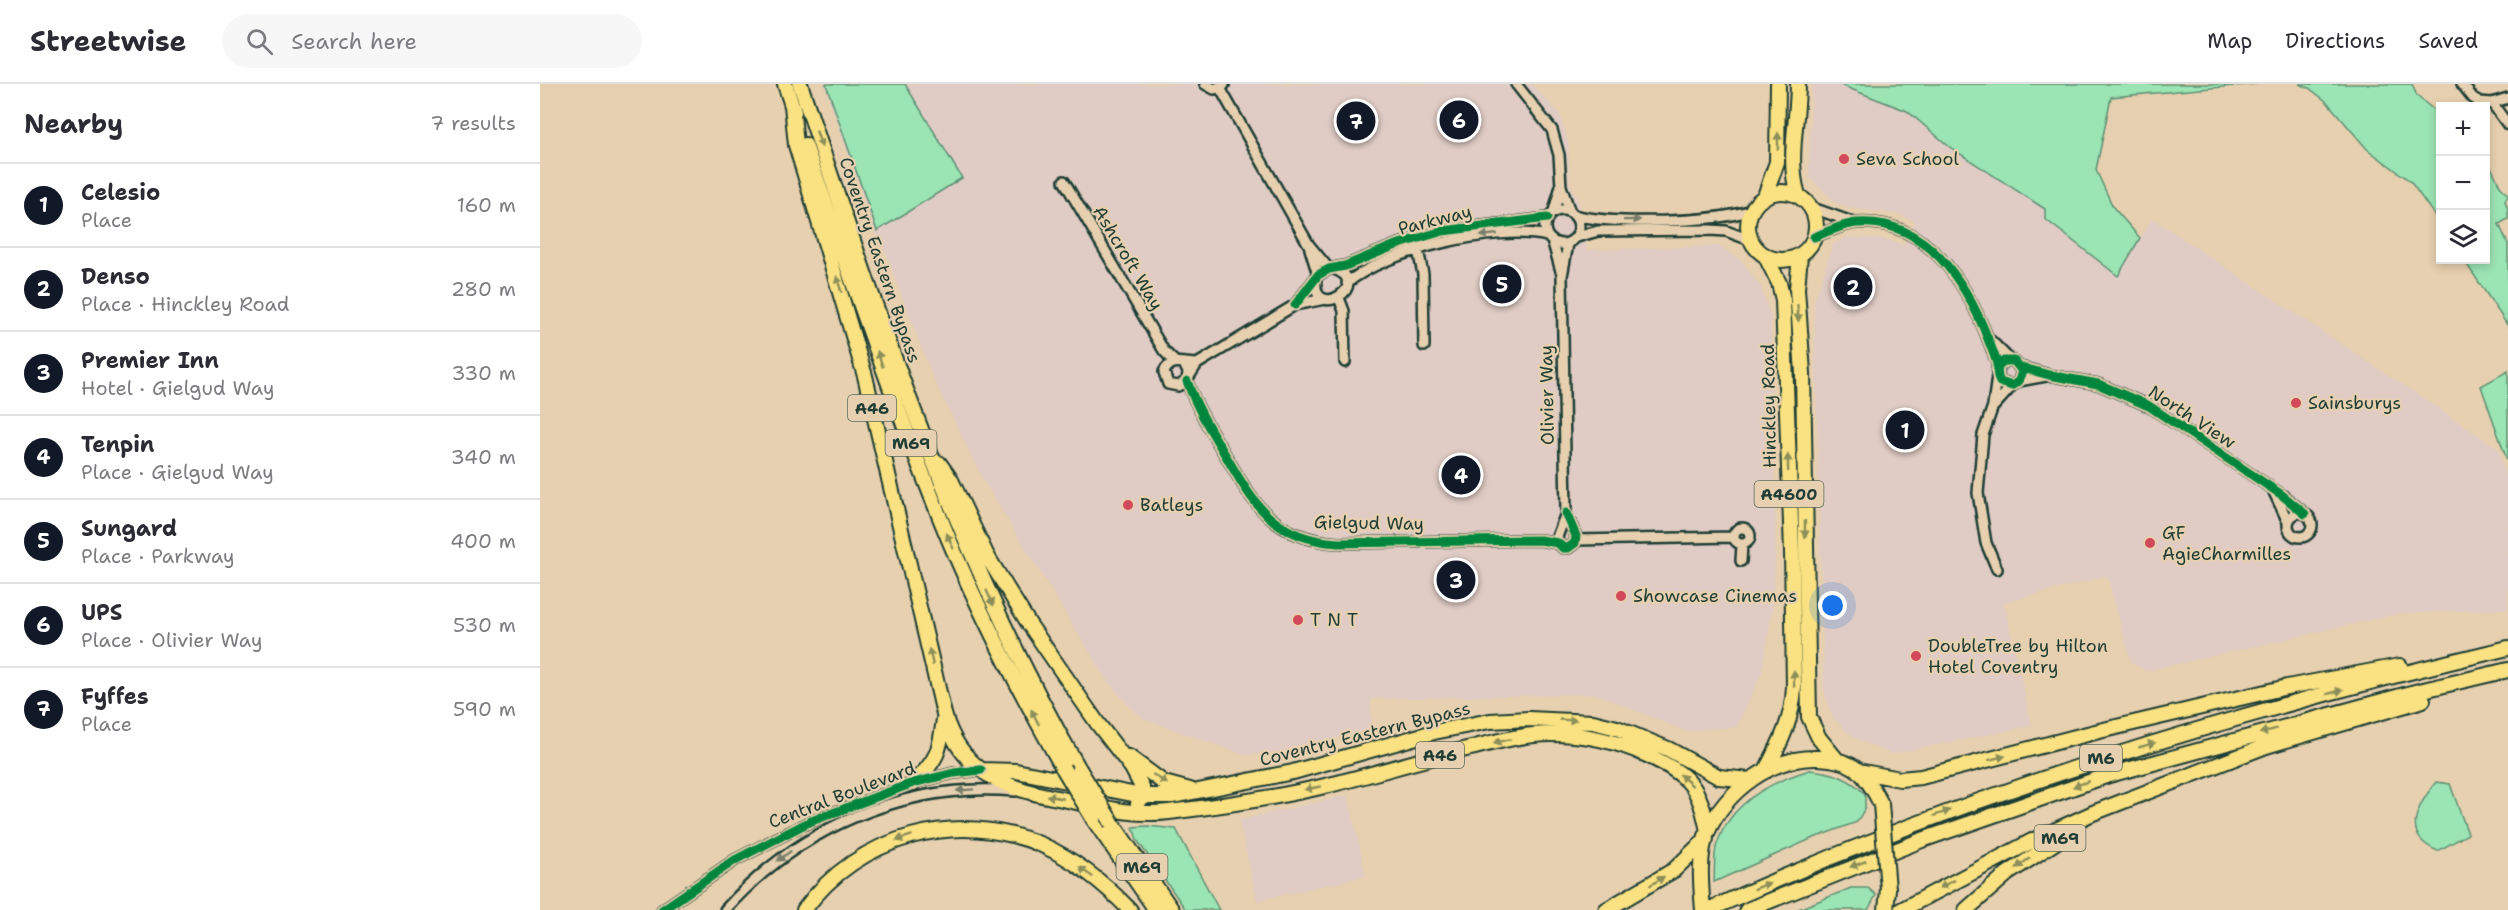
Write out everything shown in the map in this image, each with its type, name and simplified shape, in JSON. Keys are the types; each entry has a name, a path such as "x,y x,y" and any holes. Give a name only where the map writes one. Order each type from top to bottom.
{"highway":[{"name":"A46","path":"784,84 792,105 796,145 865,376 944,714 952,737 981,770 1023,792"},
{"name":"Coventry Eastern Bypass","path":"800,84 927,447"},
{"path":"1778,84 1777,162 1765,196 1752,210 1747,228 1750,240 1765,255 1784,261 1800,255 1809,247 1814,237 1815,224 1810,207 1798,195 1792,170 1798,116 1798,84"},
{"name":"M69","path":"792,105 884,370 942,522 1008,664 1063,768 1094,820 1156,910"},
{"path":"1765,196 1785,192 1798,195"},
{"name":"Hinckley Road","path":"1765,255 1779,283 1783,300 1792,552 1794,686 1789,723 1766,770"},
{"name":"Hinckley Road","path":"1800,255 1797,282 1803,374 1808,707 1812,726 1836,759"},
{"name":"A46","path":"927,447 951,480 987,556 1029,624 1139,779 1142,796"},
{"name":"M69","path":"927,447 1000,622 1050,719 1112,823 1172,910"},
{"path":"1606,910 1674,870 1707,836 1734,794 1750,780 1766,770 1806,758 1836,759 1858,771 1900,779 1921,777 2095,732 2287,687 2508,647"},
{"name":"M6","path":"1708,910 1916,822 2104,757 2283,705 2508,647"},
{"path":"1901,910 2032,841 2092,813 2266,746 2508,672"},
{"name":"M6","path":"1748,910 1911,844 2109,775 2419,691 2508,672"},
{"name":"A46","path":"913,783 930,767 938,753 944,714"},
{"name":"Coventry Eastern Bypass","path":"981,770 1016,771 1142,796 1173,796 1293,772 1434,732 1490,721 1529,719 1593,722 1617,728 1668,748 1719,777 1750,780"},
{"name":"Coventry Eastern Bypass","path":"1023,792 1128,812 1167,813 1324,786 1509,739 1549,734 1587,736 1625,745 1680,774 1693,785 1700,798 1707,836"},
{"name":"A46","path":"1120,751 1164,783 1183,790 1206,791"},
{"path":"1858,771 1873,788 1881,804 1888,888 1886,910"},
{"name":"M69","path":"1966,910 2007,874 2043,848 2085,824 2166,785"},
{"path":"1128,812 1136,806 1142,796"},
{"path":"804,910 819,892 843,870 880,847 916,834 973,829 1026,839 1073,862 1130,910"},
{"path":"1703,910 1701,876 1707,836"}],"street":[{"path":"1185,382 1197,364 1295,305 1338,298 1345,292 1347,283 1343,274 1331,269 1309,245 1222,86 1209,88 1205,84"},
{"path":"1516,84 1552,130 1559,155 1561,186 1579,227 1577,237"},
{"path":"2462,84 2477,102"},
{"path":"2508,98 2492,103 2508,124"},
{"name":"Ashcroft Way","path":"1064,182 1164,351 1175,364 1188,372 1185,382 1172,386 1166,381 1164,372 1175,364"},
{"path":"1561,186 1545,224 1550,239 1568,244 1577,237 1598,231 1710,230 1726,231 1750,240"},
{"path":"1810,207 1855,223"},
{"path":"1550,214 1559,209 1598,220 1659,220 1724,217 1752,210"},
{"name":"Parkway","path":"1331,269 1396,245 1443,231 1550,214"},
{"path":"1814,237 1855,223 1873,223 1899,229 1922,240 1937,252 1957,278 1987,336 1997,372 2003,384 2049,375"},
{"name":"Parkway","path":"1347,283 1358,273 1418,250 1452,241 1488,235 1535,233 1550,239"},
{"name":"Olivier Way","path":"1550,239 1562,276"},
{"name":"Olivier Way","path":"1559,536 1566,513 1562,276 1568,244"},
{"path":"1309,245 1317,278 1317,291 1325,299"},
{"path":"1418,250 1423,274 1424,346"},
{"path":"1295,305 1317,278 1331,269"},
{"path":"1338,298 1344,311 1345,362"},
{"path":"1987,336 2020,367 2022,375 1994,406"},
{"path":"1997,569 1986,543 1978,493 1979,459 1984,432 1994,406 1997,372 2004,361 2010,360"},
{"path":"1175,364 1197,364"},
{"name":"North View","path":"2020,367 2098,384 2149,406 2305,514"},
{"name":"Gielgud Way","path":"1185,382 1249,496 1274,523 1297,536 1338,543 1540,540 1559,536"},
{"path":"2273,490 2291,534 2298,538 2308,536 2313,524 2305,514 2293,515 2288,522"},
{"name":"Olivier Way","path":"1566,513 1572,530"},
{"path":"1742,545 1737,543 1734,537 1737,529 1743,528 1748,531 1750,538 1742,545 1742,561"},
{"path":"1566,529 1572,530 1576,540 1573,546 1563,548 1559,536 1566,529"},
{"path":"1576,540 1734,537"},
{"name":"Central Boulevard","path":"662,910 760,845 809,822 913,783 954,773 981,770"},
{"name":"Central Boulevard","path":"725,910 743,890 790,851 858,815 899,801 947,791 981,789 1023,792"}],"shaded area":[{"path":"824,84 1532,84 1560,114 1568,142 1570,183 1589,226 1586,250 1719,246 1742,261 1760,286 1771,317 1776,544 1773,606 1762,672 1737,727 1685,731 1596,694 1371,699 1371,730 1279,752 1244,755 1144,719 1127,704 1106,679 983,480 934,380 883,247 880,248"},
{"path":"1812,84 1838,84 1907,111 1951,148 2045,209 2118,276 2152,218 2498,448 2508,486 2508,609 2397,614 2146,671 2131,662 2107,576 2004,603 2032,726 1891,754 1854,738 1833,718 1824,691 1814,302 1833,244 1846,237 1884,239 1904,245 1915,222 1902,215 1851,208 1834,202 1809,177"},
{"path":"1348,795 1366,876 1257,901 1239,820"}],"green space":[{"path":"826,84 905,84 962,178 877,231"},
{"path":"1838,84 2256,84 2111,97 2096,170 2113,207 2140,238 2118,276 2045,219 2045,209 1951,148 1907,111"},
{"path":"2299,84 2412,84 2417,96 2436,112 2436,217 2410,181 2367,149 2327,102 2309,88"},
{"path":"2490,165 2500,186 2508,195 2505,201 2508,219 2499,224 2508,244 2508,326 2467,264 2490,264"},
{"path":"2508,371 2508,463 2481,386"},
{"path":"1810,770 1840,777 1865,794 1865,808 1857,822 1811,839 1714,882 1716,845 1724,827 1733,815 1755,795 1768,787"},
{"path":"2436,782 2450,784 2468,834 2438,851 2426,845 2416,829 2418,811"},
{"path":"1133,827 1176,829 1219,910 1186,910 1137,840"},
{"path":"1851,888 1868,888 1876,895 1868,910 1796,910"}],"cycle path":[{"path":"1295,305 1318,275 1396,245 1443,231 1547,218"},
{"path":"1814,237 1835,228 1857,223 1882,224 1903,231 1923,242 1940,258 1968,296 1994,355 2000,382 2012,386 2019,381 2022,371 2014,361 2004,361 1998,367"},
{"path":"2020,367 2098,384 2149,406 2282,495 2305,514"},
{"path":"1187,381 1203,417 1244,487 1267,515 1296,534 1315,540 1338,543 1540,540 1558,543 1563,548 1568,548 1575,543 1576,536 1566,513"},
{"path":"662,910 735,860 809,822 913,783 954,773 981,770"}],"place":[{"name":"UPS","path":"1459,120"},
{"name":"Fyffes","path":"1356,121"},
{"name":"Seva School","path":"1844,159"},
{"name":"Sungard","path":"1502,284"},
{"name":"Denso","path":"1853,287"},
{"name":"Sainsburys","path":"2296,403"},
{"name":"Celesio","path":"1905,430"},
{"name":"Tenpin","path":"1461,475"},
{"name":"Batleys","path":"1128,505"},
{"name":"GF AgieCharmilles","path":"2150,543"},
{"name":"Premier Inn","path":"1456,580"},
{"name":"Showcase Cinemas","path":"1621,596"},
{"name":"T N T","path":"1298,620"},
{"name":"DoubleTree by Hilton Hotel Coventry","path":"1916,656"}]}
